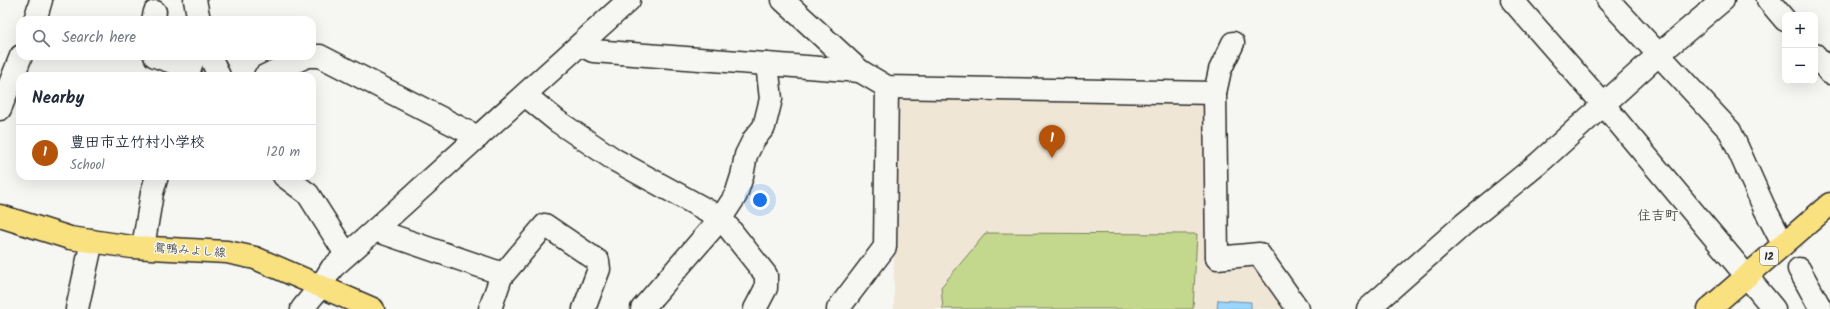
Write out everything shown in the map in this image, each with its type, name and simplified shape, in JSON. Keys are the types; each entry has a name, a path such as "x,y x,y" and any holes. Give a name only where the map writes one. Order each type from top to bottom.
{"main road":[{"name":"12","path":"1709,309 1830,204"},
{"name":"鴛鴨みよし線","path":"0,216 70,238 143,247 227,252 255,258 373,309"}],"street":[{"path":"195,0 198,16"},
{"path":"783,0 860,71 887,87 1215,93"},
{"path":"1512,0 1603,104 1774,309"},
{"path":"1608,0 1730,131 1764,207 1783,244"},
{"path":"1368,309 1464,224 1495,188 1539,163 1658,55 1723,0"},
{"path":"1768,0 1782,16"},
{"path":"302,309 320,287 332,268 346,254 375,230 581,44 622,2"},
{"path":"1232,43 1220,70 1215,93 1217,258 1259,254 1298,309"},
{"path":"581,44 593,51 860,71"},
{"path":"316,56 320,56 478,137"},
{"path":"1818,59 1830,73"},
{"path":"0,109 4,86 19,60"},
{"path":"168,60 191,67"},
{"path":"212,60 217,72"},
{"path":"273,72 299,60"},
{"path":"642,309 721,218 736,195 742,176 746,155 754,139 764,127 771,99 767,64"},
{"path":"838,309 885,247 887,87"},
{"path":"525,95 557,121 615,160 721,218 766,275 766,288 755,309"},
{"path":"143,247 152,193 156,180"},
{"path":"289,180 308,194 346,254"},
{"path":"490,309 503,274 545,225 598,261 599,269 584,309"},
{"path":"375,230 503,274"},
{"path":"77,309 92,241"},
{"path":"1799,268 1821,309"}],"shaded area":[{"path":"893,93 1208,100 1210,264 1252,260 1292,309 894,309"}],"green space":[{"path":"986,233 1197,234 1193,309 943,309 941,287"}],"water":[{"path":"1218,300 1251,302 1251,309 1217,309"}],"place":[{"name":"豊田市立竹村小学校","path":"1052,158"}],"district":[{"name":"住吉町","path":"1658,215"}]}
